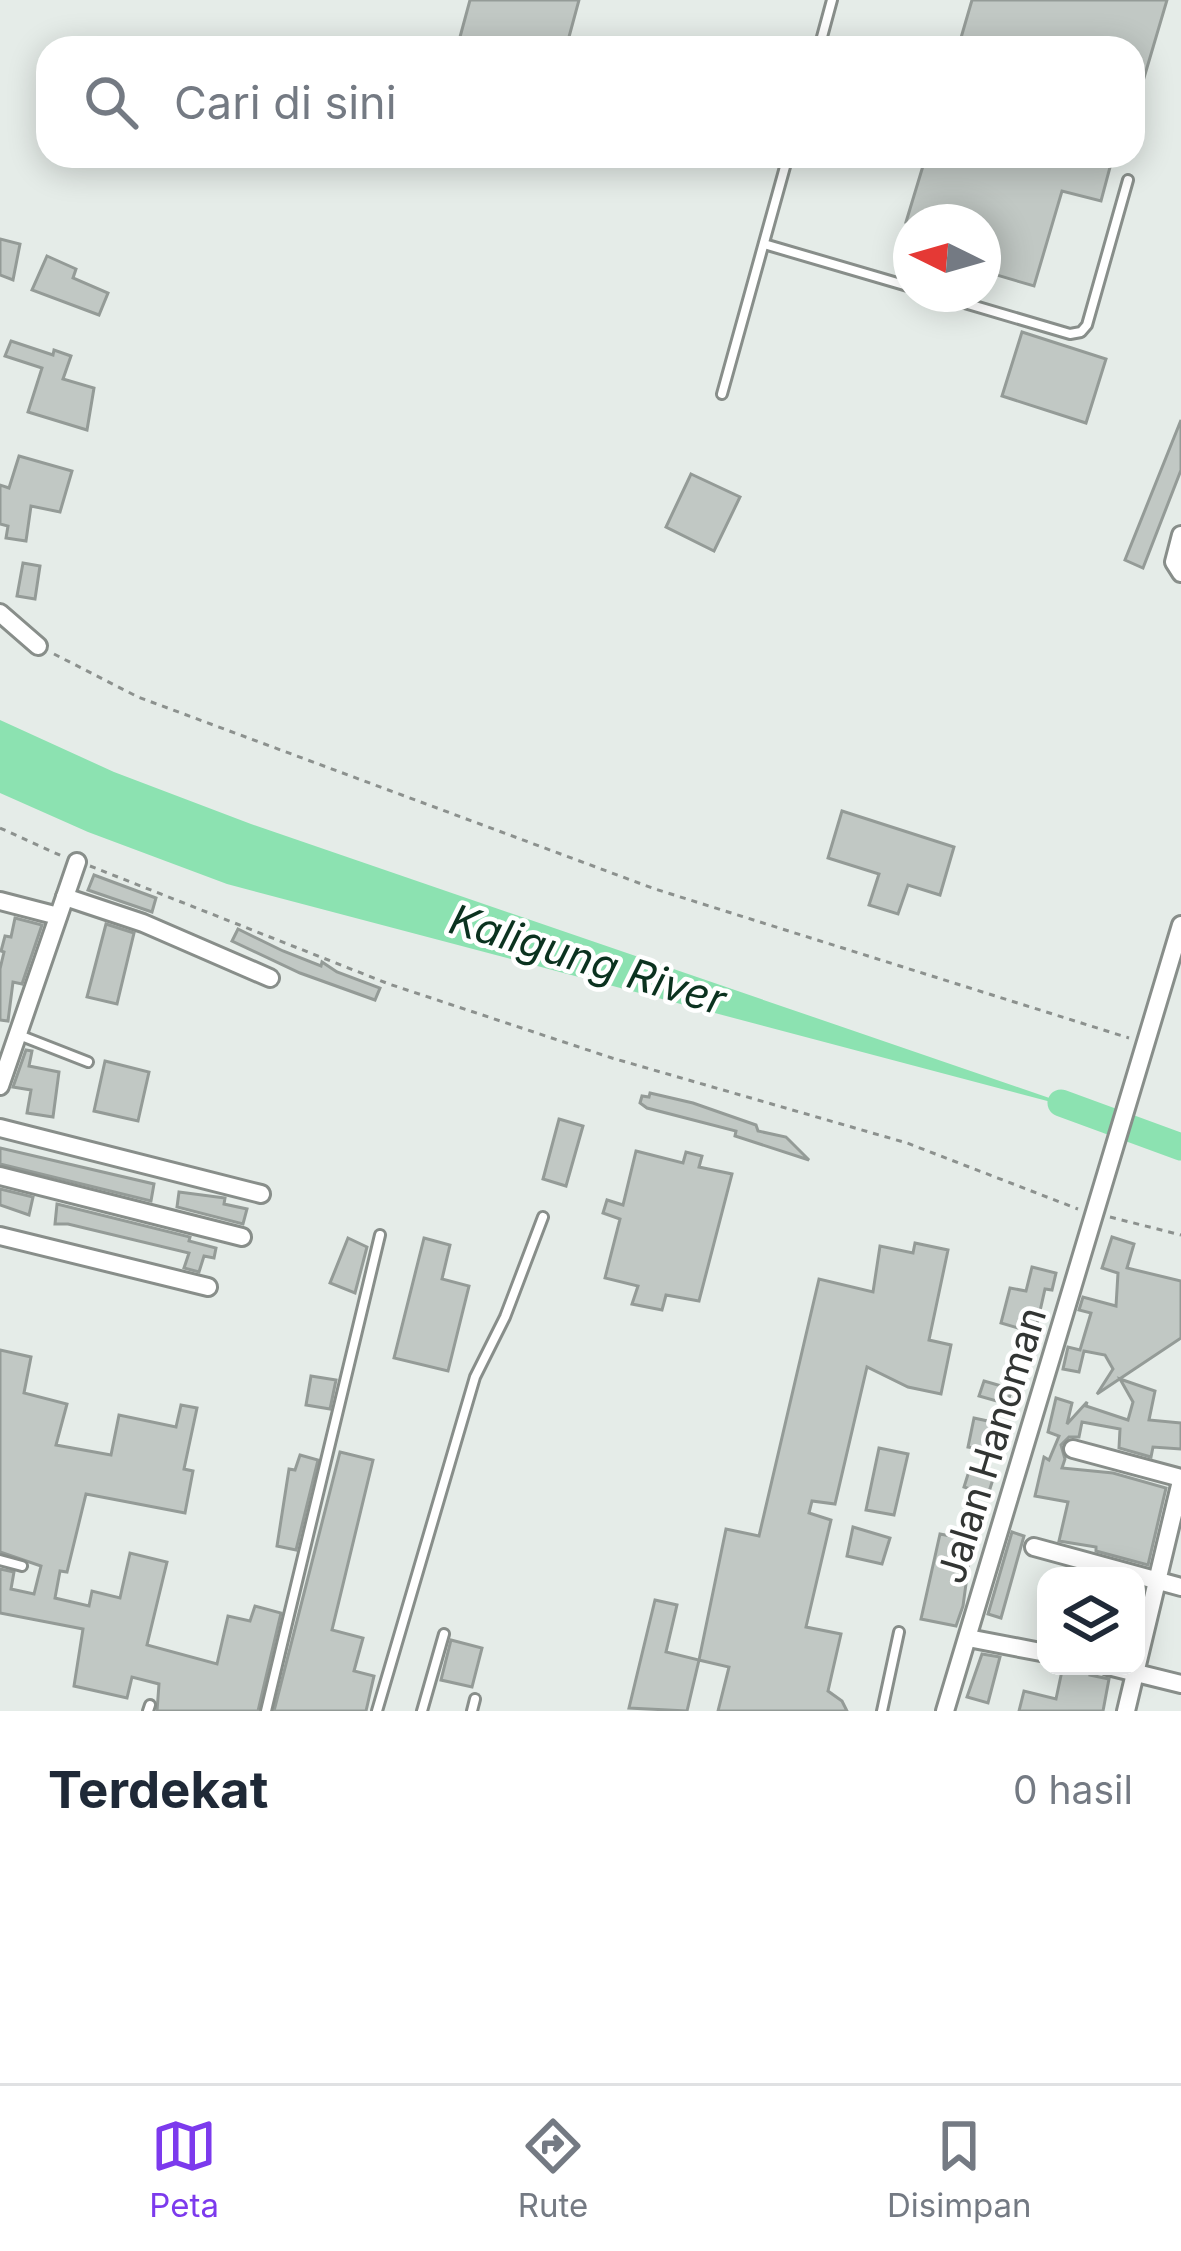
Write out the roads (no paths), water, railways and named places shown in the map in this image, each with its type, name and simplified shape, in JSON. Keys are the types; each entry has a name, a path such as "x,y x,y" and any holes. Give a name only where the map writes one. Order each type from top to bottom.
{"street":[{"path":"1181,535 1174,562 1181,573"},
{"path":"0,613 38,646"},
{"path":"0,1086 77,862"},
{"path":"65,897 143,923 270,978"},
{"path":"0,901 58,916"},
{"name":"Jalan Hanoman","path":"945,1711 1181,925"},
{"path":"0,1128 261,1194"},
{"path":"0,1176 242,1237"},
{"path":"0,1236 208,1286"},
{"path":"1073,1449 1181,1479 1145,1635"},
{"path":"1034,1547 1181,1587"},
{"path":"968,1638 1037,1651"},
{"path":"1145,1674 1181,1684"},
{"path":"1126,1711 1135,1675"}],"lane":[{"path":"822,36 832,0"},
{"path":"722,394 785,168"},
{"path":"995,312 1070,334 1081,332 1087,325 1128,180"},
{"path":"764,244 893,282"},
{"path":"18,1035 88,1062"},
{"path":"377,1711 475,1377 505,1317 543,1217"},
{"path":"266,1711 380,1235"},
{"path":"0,1560 22,1566"},
{"path":"882,1711 898,1632"},
{"path":"422,1711 444,1634"},
{"path":"472,1711 475,1699"}],"water":[{"name":"Kaligung River","path":"0,720 114,772 251,824 1093,1113 227,884 0,793"}],"waterway":[{"name":"Kaligung River","path":"1061,1103 1181,1147"}]}
